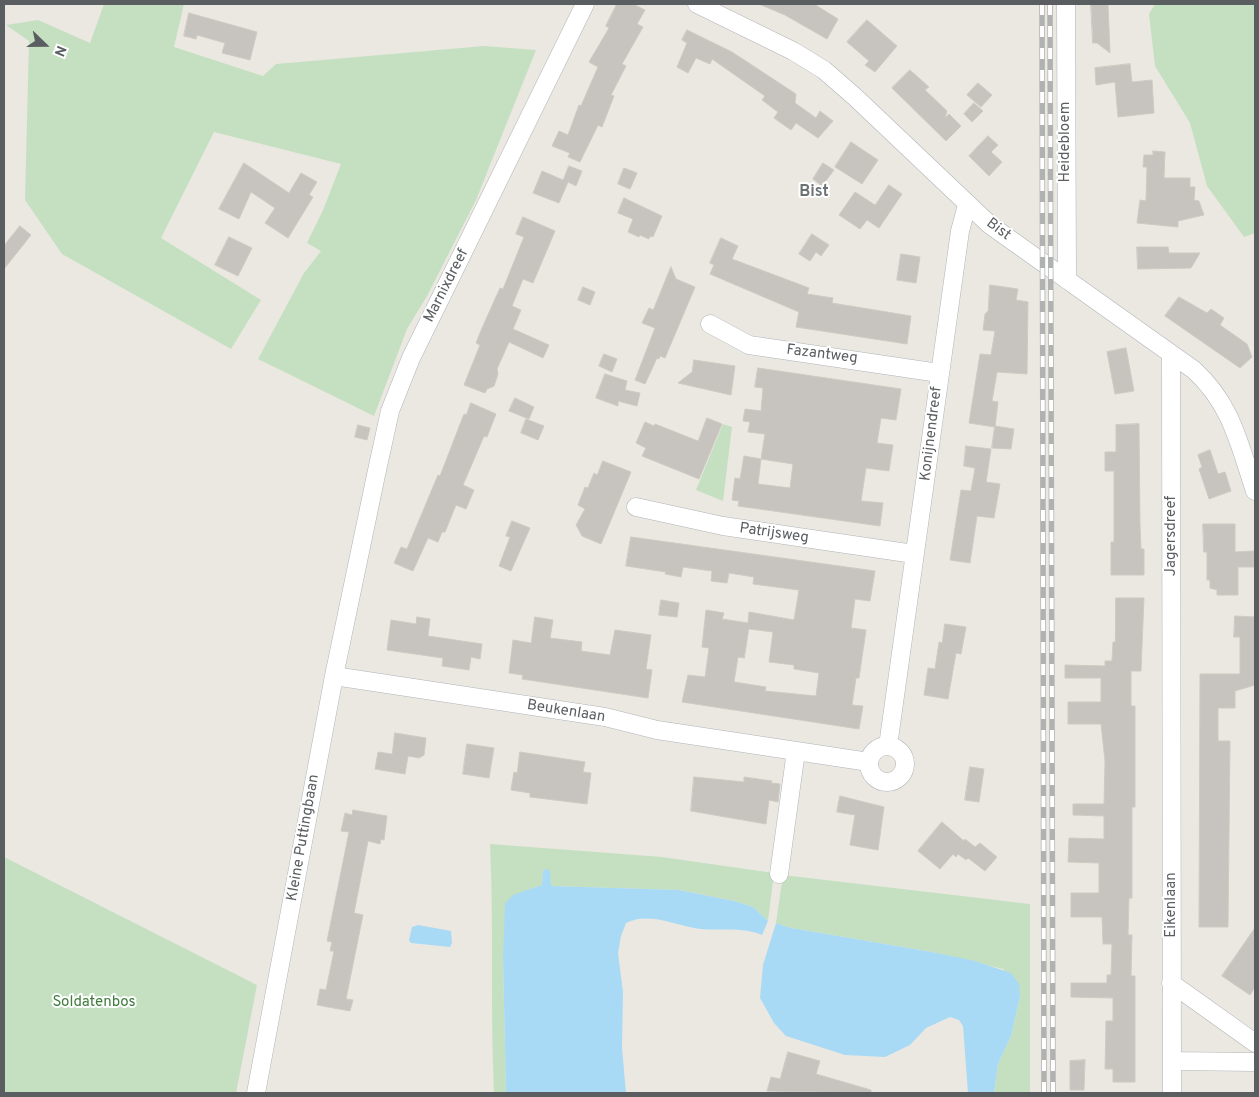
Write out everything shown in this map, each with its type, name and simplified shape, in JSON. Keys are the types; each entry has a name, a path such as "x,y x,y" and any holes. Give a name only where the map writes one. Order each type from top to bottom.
{"street":[{"name":"Marnixdreef","path":"355,584 384,436 404,374 585,4"},
{"name":"Bist","path":"697,4 793,52 836,80 990,225 1194,370 1220,398 1232,420 1255,491"},
{"name":"Heidebloem","path":"1066,4 1067,280"},
{"name":"Konijnendreef","path":"888,746 939,373 960,231 967,205"},
{"name":"Fazantweg","path":"710,324 749,345 939,373"},
{"name":"Jagersdreef","path":"1171,354 1173,717"},
{"name":"Patrijsweg","path":"636,507 723,526 914,554"},
{"name":"Kleine Puttingbaan","path":"256,1093 334,676 355,584"},
{"name":"Beukenlaan","path":"334,676 605,717 644,728 869,762"},
{"name":"Eikenlaan","path":"1172,1093 1173,717"},
{"path":"888,746 902,754 904,764 900,775 891,781 880,780 872,773 869,762 873,751 888,746"},
{"path":"779,874 796,751"},
{"path":"1172,983 1255,1043"},
{"path":"1172,1061 1255,1062"}],"green space":[{"path":"104,4 184,4 174,47 263,76 276,64 484,46 536,50 476,200 427,296 407,329 374,416 258,359 304,273 321,251 307,243 323,210 341,164 214,132 161,238 261,300 231,349 62,254 25,200 29,41 6,25 38,20 90,43"},
{"path":"1155,4 1255,4 1255,233 1244,237 1207,186 1190,123 1155,66 1149,14"},
{"path":"723,424 732,427 723,501 696,490"},
{"path":"490,844 662,857 774,873 768,921 753,907 734,901 679,890 550,886 550,876 542,878 543,885 528,890 503,958 506,1093 494,1093"},
{"name":"Soldatenbos","path":"4,857 257,985 236,1093 4,1093"},
{"path":"783,875 1030,904 1030,1093 994,1093 998,1064 1011,1036 1020,997 1003,969 932,952 791,928 776,923"}],"water":[{"path":"546,869 550,871 551,886 679,890 734,901 753,907 768,921 762,935 737,930 694,928 651,919 634,920 626,923 618,953 623,992 622,1048 626,1093 506,1093 503,958 505,904 513,895 542,885 543,871"},
{"path":"776,923 791,928 975,961 1011,973 1019,984 1020,997 1011,1036 998,1064 994,1093 968,1093 963,1026 959,1020 950,1017 926,1028 910,1045 885,1057 845,1055 786,1036 774,1023 760,998 763,965"},
{"path":"418,925 451,931 452,943 450,947 411,943 409,940 412,927"}],"building":[{"path":"617,4 633,4 645,10 637,24 643,27 622,64 626,66 611,95 614,96 602,127 598,125 580,162 568,157 570,153 552,146 559,131 568,135 579,105 581,106 598,67 589,62 609,28 606,26"},
{"path":"759,4 814,4 838,19 827,39 785,15"},
{"path":"1091,4 1108,4 1110,53 1097,43 1093,43"},
{"path":"189,13 257,32 250,60 222,53 225,43 197,35 196,39 184,36"},
{"path":"867,20 897,46 875,72 865,65 869,61 847,42"},
{"path":"687,30 732,52 796,94 795,103 816,118 820,111 833,121 818,138 796,123 791,130 774,118 778,112 762,100 765,96 712,59 710,64 696,58 688,73 677,67 687,43 682,40"},
{"path":"1130,64 1132,82 1152,80 1154,113 1118,117 1115,82 1096,85 1095,68"},
{"path":"910,70 929,87 925,90 947,111 945,118 949,114 961,126 946,141 892,88"},
{"path":"978,83 992,95 981,107 967,95"},
{"path":"974,103 983,111 972,122 964,114"},
{"path":"988,136 998,145 991,152 1002,162 989,176 969,156"},
{"path":"851,142 878,160 862,184 835,167"},
{"path":"1153,151 1165,152 1164,178 1190,178 1190,187 1195,187 1194,200 1199,201 1204,215 1178,221 1178,227 1137,223 1140,200 1146,201 1147,167 1143,167 1144,155 1153,155"},
{"path":"244,163 289,193 301,173 317,182 309,195 313,197 288,238 265,223 275,208 251,192 239,219 219,209"},
{"path":"823,163 834,170 822,186 813,179"},
{"path":"569,166 582,171 576,186 568,182 559,203 533,193 542,171 563,180"},
{"path":"624,168 637,173 630,189 618,184"},
{"path":"889,185 902,194 879,228 867,220 860,229 839,215 855,192 875,205"},
{"path":"624,198 662,216 653,237 650,236 649,239 640,235 639,237 628,232 633,219 618,213"},
{"path":"523,217 555,231 533,283 523,279 512,306 521,310 513,329 549,345 543,358 509,342 497,369 498,374 494,386 487,389 485,393 464,385 480,345 476,343 482,328 500,288 503,289 524,237 516,234"},
{"path":"20,226 31,235 4,269 4,246"},
{"path":"812,234 829,245 821,256 816,252 810,261 799,254"},
{"path":"229,237 252,248 238,276 215,265"},
{"path":"721,238 738,246 732,259 809,288 807,294 833,298 832,303 911,316 907,344 796,327 799,312 710,274 714,265 710,263"},
{"path":"1137,247 1168,247 1169,253 1200,253 1191,268 1138,269"},
{"path":"901,254 920,257 916,283 897,280"},
{"path":"671,267 676,279 695,287 665,358 660,356 659,359 657,358 645,384 635,380 655,328 642,323 649,308 653,310"},
{"path":"990,285 1018,289 1016,300 1028,302 1027,374 997,372 992,401 998,402 995,427 969,423 980,354 991,355 995,331 983,330 985,314 988,311"},
{"path":"583,287 595,292 590,305 578,300"},
{"path":"1179,297 1207,313 1211,309 1224,318 1220,325 1247,344 1252,357 1240,368 1165,316"},
{"path":"1126,348 1134,391 1115,394 1107,352"},
{"path":"604,354 617,359 612,372 599,366"},
{"path":"694,360 735,366 731,395 678,383 692,372"},
{"path":"758,368 901,389 896,420 881,418 877,443 893,445 889,471 866,468 861,501 883,503 880,526 738,506 739,501 732,500 735,478 740,479 744,456 761,459 765,434 748,432 750,422 743,421 745,409 761,411 763,388 755,387","holes":["761,459 793,464 790,488 758,484"]},
{"path":"605,374 627,381 625,390 640,393 637,406 618,401 618,406 596,398"},
{"path":"515,398 534,407 529,419 509,411"},
{"path":"471,403 496,414 487,437 484,436 463,485 474,490 466,509 456,505 445,532 442,532 438,542 428,538 413,571 394,563 401,547 407,549 438,475 440,476 464,414 466,415"},
{"path":"707,418 722,424 699,479 642,456 646,448 636,443 645,422 698,441"},
{"path":"526,419 544,426 538,440 521,433"},
{"path":"1139,424 1140,524 1141,549 1144,549 1144,575 1111,575 1111,542 1114,542 1114,471 1105,471 1105,452 1116,452 1116,425"},
{"path":"358,425 370,428 367,440 355,437"},
{"path":"995,426 1014,429 1011,449 992,448"},
{"path":"966,446 991,449 986,482 1000,484 994,518 977,516 970,563 950,560 961,490 971,491 975,468 964,466"},
{"path":"1210,450 1218,474 1225,472 1231,491 1209,499 1199,469 1202,467 1198,455"},
{"path":"603,461 631,472 601,544 582,536 576,525 585,509 578,505 585,487 588,488 594,473 597,475"},
{"path":"512,521 530,528 511,571 499,566 510,537 506,536"},
{"path":"1203,524 1235,524 1235,552 1254,551 1254,567 1238,567 1238,595 1217,595 1217,590 1210,588 1210,580 1207,580 1207,552 1204,552"},
{"path":"631,537 875,571 870,601 855,599 851,628 866,630 859,678 856,678 852,705 863,706 859,729 682,702 688,675 705,677 709,648 702,647 706,610 724,613 722,619 748,623 749,612 794,620 799,590 753,584 754,577 729,573 727,583 711,581 712,571 683,567 681,577 665,574 666,572 626,566","holes":["749,629 773,632 769,662 794,665 794,669 819,673 816,696 765,691 766,687 734,682 738,657 744,658"]},
{"path":"1116,598 1144,598 1141,671 1131,671 1131,706 1135,706 1135,807 1132,807 1132,898 1129,898 1128,935 1132,935 1131,976 1135,976 1135,1082 1113,1082 1113,1069 1105,1069 1106,1021 1113,1021 1113,998 1071,997 1071,983 1107,983 1107,975 1111,975 1112,944 1103,944 1102,917 1071,917 1071,893 1099,893 1099,863 1068,862 1069,838 1104,839 1104,816 1073,815 1073,804 1104,804 1105,761 1101,724 1068,724 1068,702 1101,702 1101,678 1065,678 1065,665 1105,666 1105,661 1112,661 1113,642 1115,642"},
{"path":"661,600 679,603 677,617 659,615"},
{"path":"1235,616 1255,617 1255,685 1235,691 1235,708 1218,708 1218,741 1230,741 1228,927 1199,927 1200,674 1240,674 1240,637 1234,637"},
{"path":"417,617 430,619 428,636 482,644 480,659 471,657 469,670 442,666 443,658 387,650 391,620 416,624"},
{"path":"535,617 553,620 550,638 582,642 581,651 610,655 615,630 651,635 646,669 652,670 648,698 522,679 523,675 509,673 513,640 531,643"},
{"path":"945,624 966,627 961,654 956,653 948,699 924,695 928,668 935,669 939,642 942,643"},
{"path":"395,733 426,738 424,755 419,758 408,756 405,774 375,769 378,752 392,754"},
{"path":"467,744 494,748 489,778 463,774"},
{"path":"520,752 585,762 583,772 591,773 587,804 530,797 530,793 511,790 514,772 517,773"},
{"path":"970,767 984,769 979,802 965,800"},
{"path":"694,777 744,782 744,777 772,781 771,783 780,784 778,802 769,800 766,824 691,811"},
{"path":"840,796 884,807 878,850 850,845 855,815 837,812"},
{"path":"353,810 387,816 384,840 381,839 380,844 368,841 354,913 363,915 346,999 353,1000 350,1011 317,1005 320,989 326,990 334,951 330,951 332,942 327,941 349,832 341,831 345,813 352,815"},
{"path":"942,822 964,841 965,839 975,847 980,843 997,857 985,871 968,858 966,860 958,854 956,857 953,854 940,869 918,851"},
{"path":"1255,928 1255,987 1250,995 1222,976"},
{"path":"788,1052 820,1061 816,1074 871,1090 871,1093 767,1091 771,1077 780,1079"},
{"path":"1085,1060 1084,1090 1070,1090 1070,1061"}],"railway":[{"path":"1042,4 1044,1093"},
{"path":"1050,4 1053,1093"}],"district":[{"name":"Bist","path":"814,193"}]}
